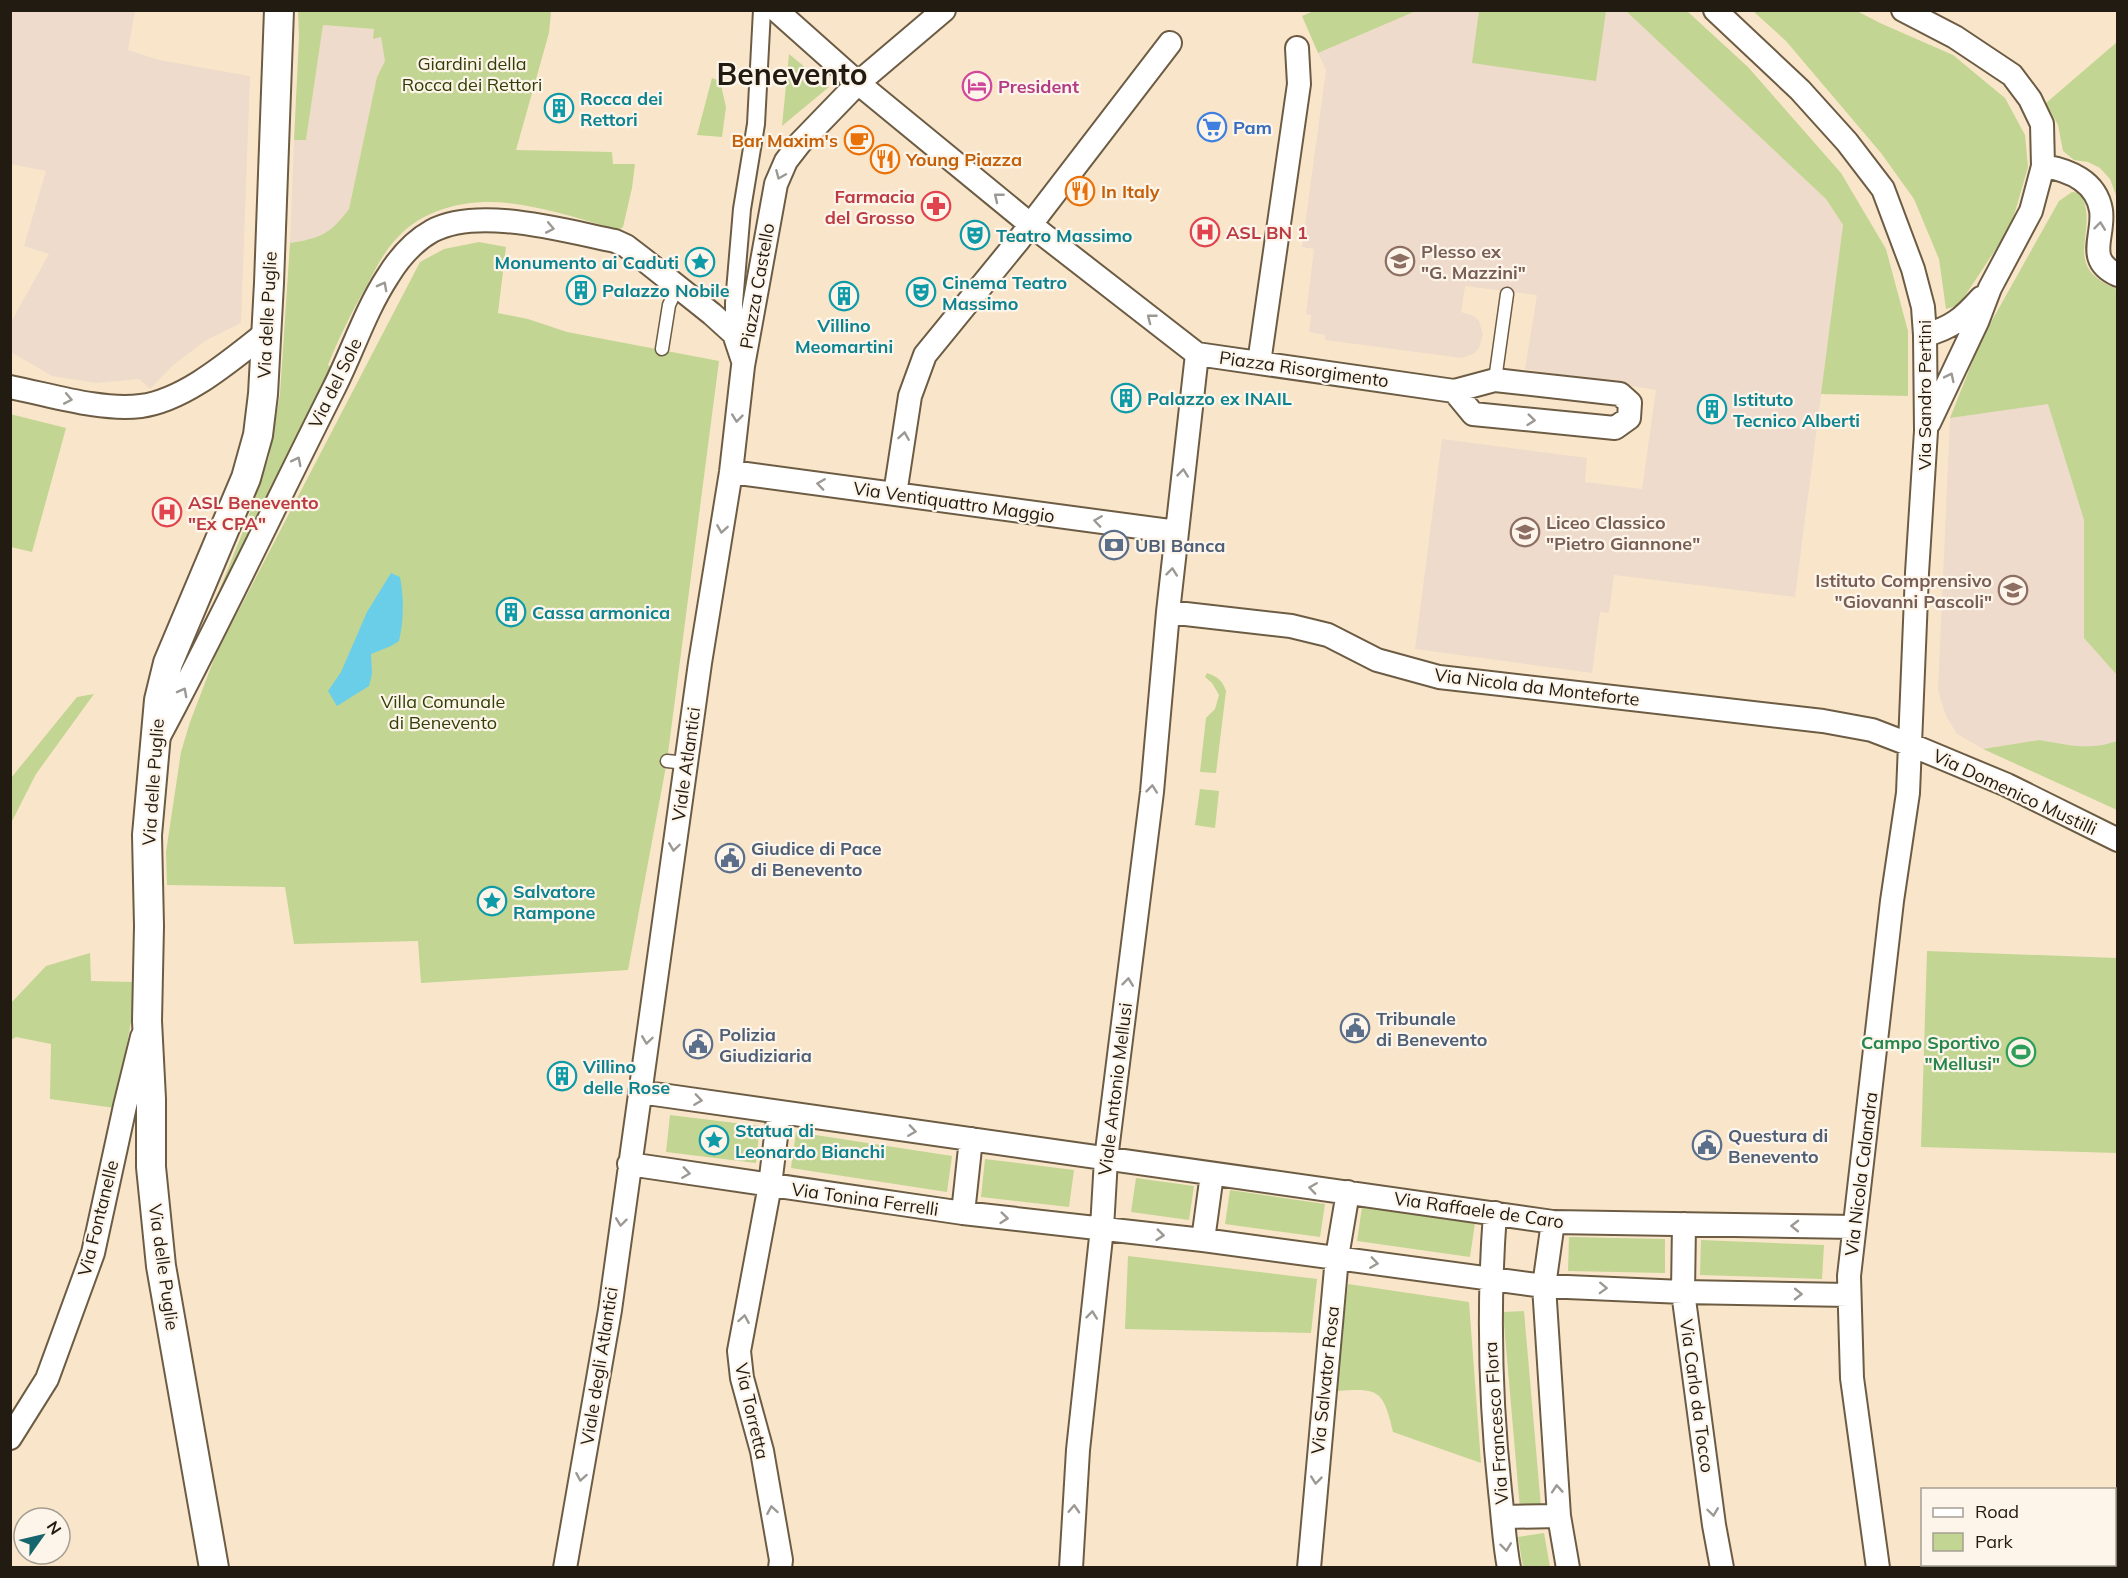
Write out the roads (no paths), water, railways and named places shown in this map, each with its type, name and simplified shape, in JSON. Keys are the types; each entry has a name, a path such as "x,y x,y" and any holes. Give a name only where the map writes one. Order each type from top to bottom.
{"street":[{"name":"Via delle Puglie","path":"214,1568 161,1266 151,1167 151,1099 147,1021 149,926 147,835 159,700 168,663 246,478 258,435 267,332 279,10"},
{"name":"Piazza Castello","path":"744,364 734,334 734,303 744,195 756,124 762,10"},
{"path":"776,10 858,82 1031,225 1197,354"},
{"name":"Piazza Castello","path":"744,364 776,184 786,161 858,82 944,10"},
{"name":"Via Sandro Pertini","path":"1715,10 1800,90 1847,142 1883,189 1913,269 1923,307 1926,431 1917,573 1911,745"},
{"path":"1903,10 1955,36 2012,75 2030,99 2042,124 2043,166 2031,211 1990,288 1926,431"},
{"path":"895,494 910,396 925,355 1031,225 1170,43"},
{"path":"1259,363 1299,84 1297,48"},
{"path":"2043,166 2060,169 2079,177 2091,187 2101,212 2097,243 2101,262 2110,272 2118,275"},
{"name":"Via del Sole","path":"155,744 192,676 344,369 371,308 388,276 417,241 434,230 459,222 485,220 536,225 615,241 643,259"},
{"name":"Piazza Castello","path":"643,259 734,334"},
{"path":"1925,341 1962,319 1990,288"},
{"path":"10,387 108,406 142,406 164,400 187,389 267,332"},
{"path":"1925,341 1945,350 1957,345 1971,334"},
{"name":"Piazza Risorgimento","path":"1168,612 1197,354 1454,391 1496,380 1620,394 1630,403 1629,418 1616,428 1473,414 1454,391"},
{"name":"Viale Atlantici","path":"628,1164 640,1092 676,762 731,472 744,364"},
{"name":"Via Ventiquattro Maggio","path":"731,472 1177,532"},
{"name":"Via Nicola da Monteforte","path":"1168,612 1291,626 1328,635 1377,660 1439,677 1823,721 1872,730 1911,745"},
{"name":"Viale Antonio Mellusi","path":"1071,1568 1078,1450 1102,1228 1106,1159 1152,792 1168,612"},
{"name":"Via Domenico Mustilli","path":"1911,745 2007,785 2118,840"},
{"name":"Via Nicola Calandra","path":"1878,1568 1852,1378 1849,1294 1854,1227 1890,923 1908,793 1911,745"},
{"name":"Via Fontanelle","path":"10,1438 47,1379 93,1253 125,1106 147,1021"},
{"path":"640,1092 1106,1159"},
{"name":"Via Torretta","path":"779,1112 770,1185 739,1352 742,1378 762,1451 781,1560 780,1568"},
{"path":"963,1213 971,1139"},
{"name":"Via Raffaele de Caro","path":"1106,1159 1554,1222 1854,1227"},
{"name":"Via Tonina Ferrelli","path":"628,1164 963,1213 1102,1228"},
{"name":"Viale degli Atlantici","path":"565,1568 610,1310 628,1164"},
{"path":"1203,1240 1212,1174"},
{"name":"Via Salvator Rosa","path":"1309,1568 1337,1257 1348,1192"},
{"name":"Via Francesco Flora","path":"1495,1213 1490,1279 1489,1339 1496,1453 1509,1568"},
{"path":"1554,1222 1544,1286 1559,1516 1568,1568"},
{"name":"Via Carlo da Tocco","path":"1684,1224 1683,1292 1714,1525 1722,1568"},
{"path":"1102,1228 1337,1257 1544,1286 1683,1292 1849,1294"},
{"path":"1503,1517 1559,1516"}],"lane":[{"path":"662,349 669,305 678,286"},
{"path":"1496,380 1507,294"}],"water":[{"path":"391,573 400,577 403,601 399,641 371,654 372,674 369,686 337,706 328,691 341,672 367,612"}],"place":[{"name":"President","path":"977,86"},
{"name":"Rocca dei Rettori","path":"559,108"},
{"name":"Pam","path":"1212,127"},
{"name":"Bar Maxim's","path":"859,140"},
{"name":"Young Piazza","path":"885,159"},
{"name":"In Italy","path":"1080,191"},
{"name":"Farmacia del Grosso","path":"936,206"},
{"name":"ASL BN 1","path":"1205,232"},
{"name":"Teatro Massimo","path":"975,235"},
{"name":"Plesso ex \"G. Mazzini\"","path":"1400,261"},
{"name":"Monumento ai Caduti","path":"700,262"},
{"name":"Palazzo Nobile","path":"581,290"},
{"name":"Cinema Teatro Massimo","path":"921,292"},
{"name":"Villino Meomartini","path":"844,296"},
{"name":"Palazzo ex INAIL","path":"1126,398"},
{"name":"Istituto Tecnico Alberti","path":"1712,409"},
{"name":"ASL Benevento \"Ex CPA\"","path":"167,512"},
{"name":"Liceo Classico \"Pietro Giannone\"","path":"1525,532"},
{"name":"UBI Banca","path":"1114,545"},
{"name":"Istituto Comprensivo \"Giovanni Pascoli\"","path":"2013,590"},
{"name":"Cassa armonica","path":"511,612"},
{"name":"Giudice di Pace di Benevento","path":"730,858"},
{"name":"Salvatore Rampone","path":"492,901"},
{"name":"Tribunale di Benevento","path":"1355,1028"},
{"name":"Polizia Giudiziaria","path":"698,1044"},
{"name":"Campo Sportivo \"Mellusi\"","path":"2021,1052"},
{"name":"Villino delle Rose","path":"562,1076"},
{"name":"Statua di Leonardo Bianchi","path":"714,1140"},
{"name":"Questura di Benevento","path":"1707,1145"}],"district":[{"name":"Benevento","path":"792,74"}],"park label":[{"name":"Giardini della Rocca dei Rettori","path":"472,73"},
{"name":"Villa Comunale di Benevento","path":"443,711"}]}
